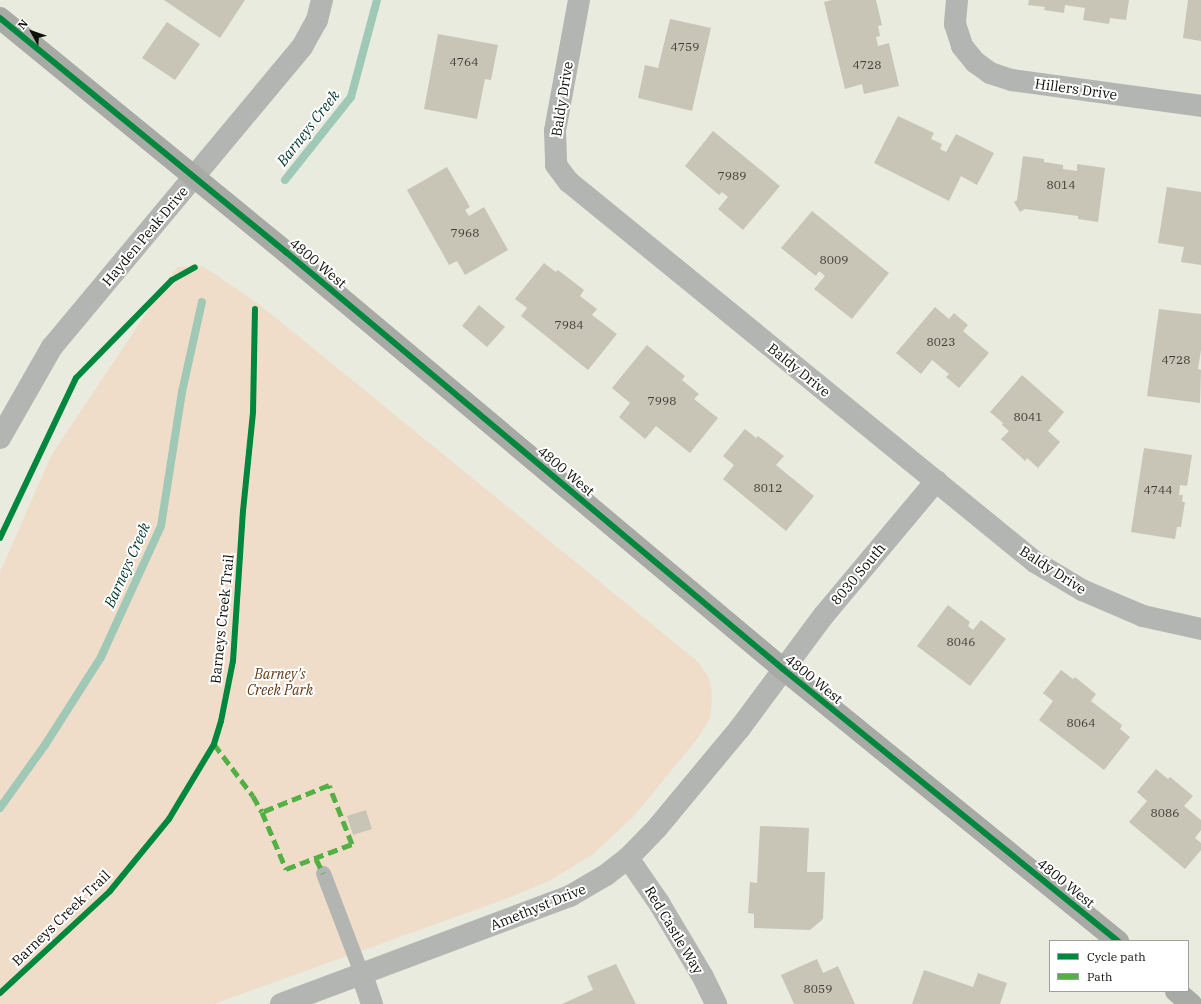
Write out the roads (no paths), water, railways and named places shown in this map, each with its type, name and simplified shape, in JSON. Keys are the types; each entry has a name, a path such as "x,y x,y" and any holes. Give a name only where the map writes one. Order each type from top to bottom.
{"street":[{"name":"Hayden Peak Drive","path":"0,438 52,346 196,176 302,47 317,20 322,0"},
{"name":"Baldy Drive","path":"579,0 555,131 556,165 569,182 1035,562 1082,590 1143,616 1201,629"},
{"name":"Hillers Drive","path":"957,0 955,24 962,46 976,62 990,73 1012,80 1201,106"},
{"name":"4800 West","path":"0,18 196,176 783,669 1117,940"},
{"name":"8030 South","path":"783,669 824,615 936,481"},
{"name":"Amethyst Drive","path":"281,1004 570,896 606,875 628,858 656,828 740,728 783,669"},
{"name":"Red Castle Way","path":"628,858 659,903 703,977 716,1004"},
{"path":"362,975 372,1004"},
{"path":"1177,992 1190,1004"}],"lane":[{"path":"323,873 362,975"}],"waterway":[{"name":"Barneys Creek","path":"285,180 351,97 377,0"},
{"name":"Barneys Creek","path":"0,808 45,745 101,657 161,526 182,392 202,302"}],"park label":[{"name":"Barney's Creek Park","path":"280,682"}]}
